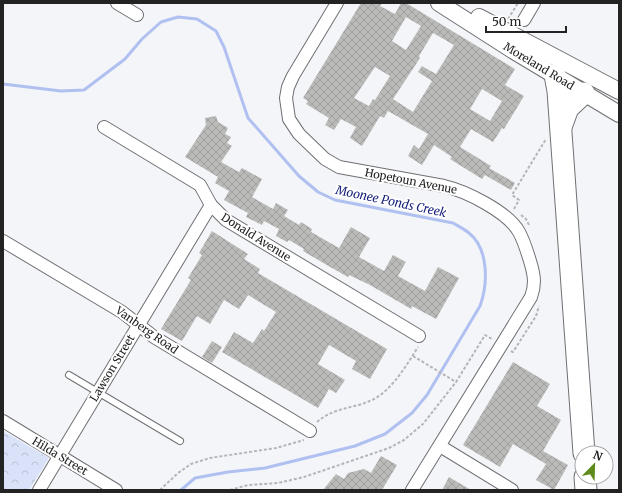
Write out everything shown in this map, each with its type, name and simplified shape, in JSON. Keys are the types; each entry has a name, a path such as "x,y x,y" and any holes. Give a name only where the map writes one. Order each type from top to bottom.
{"highway":[{"path":"555,75 583,445"},
{"path":"561,146 561,126 568,108 594,91"}],"main road":[{"name":"Moreland Road","path":"439,3 555,75 594,91 619,92"},
{"name":"Moreland Road","path":"453,3 594,91 619,114"}],"street":[{"path":"117,3 138,15"},
{"name":"Hopetoun Avenue","path":"338,3 288,87 286,109 293,127 325,158 339,167 444,186 458,189 469,194 513,224 524,243 534,273 534,289 530,297 412,490"},
{"path":"524,20 534,3"},
{"name":"Donald Avenue","path":"104,126 200,185 211,205 226,220 419,342"},
{"name":"Lawson Street","path":"39,490 211,205"},
{"name":"Vanberg Road","path":"3,241 122,312 154,337 310,431"},
{"name":"Hilda Street","path":"3,422 116,490"},
{"path":"440,446 512,490"}],"lane":[{"path":"69,375 180,441"}],"path":[{"path":"506,22 518,3"},
{"path":"512,195 519,200"},
{"path":"160,490 178,472 191,464 210,458 276,448 306,439 310,431 322,418 342,408 375,399 399,375 412,356 419,342"},
{"path":"412,356 449,378"},
{"path":"230,490 248,485 278,483 304,477 389,448 404,440 423,424 456,382"}],"green space":[{"path":"3,431 49,458 29,490 3,490"}],"building":[{"path":"361,3 382,3 380,6 395,14 401,3 406,3 515,69 505,85 524,96 504,129 502,128 493,142 471,129 460,147 491,166 489,168 515,183 511,190 485,175 482,179 450,159 452,157 434,145 422,165 408,156 414,145 419,149 428,134 388,111 384,118 380,116 362,146 350,138 356,127 341,119 334,130 325,125 329,118 306,104 308,101 303,98","holes":["406,17 421,26 406,50 392,41","433,33 454,45 436,74 422,66 418,72 432,81 413,112 393,99 420,58 419,56","375,67 390,76 375,100 373,99 369,106 354,98","482,89 502,101 490,121 470,109"]},
{"path":"216,116 218,122 228,128 225,134 231,137 227,143 232,146 221,162 239,172 242,168 262,179 252,197 273,209 276,203 288,210 284,216 299,225 301,222 312,229 311,232 339,248 351,227 370,238 359,257 384,271 393,255 406,262 398,276 425,291 438,267 459,278 436,319 412,306 411,309 370,285 349,275 348,277 303,251 304,249 289,240 287,242 276,236 279,229 264,221 262,225 246,217 248,213 224,200 229,191 215,183 218,177 185,157 206,125 205,118"},
{"path":"212,231 248,254 244,259 260,269 258,273 387,349 370,379 352,369 356,361 329,345 318,364 345,380 336,393 329,389 318,408 222,352 234,332 253,343 262,329 264,331 276,312 248,295 239,309 224,300 210,324 197,316 182,341 161,329 191,280 188,278 202,255 199,253"},
{"path":"212,341 222,347 212,363 202,357"},
{"path":"513,362 550,384 537,406 561,420 543,451 568,465 554,490 536,480 546,464 513,444 500,467 463,445"},
{"path":"381,456 397,465 382,490 323,490 336,474 344,479 348,473 364,469 371,473"},
{"path":"449,477 471,490 442,490"}],"waterway":[{"name":"Moonee Ponds Creek","path":"3,84 61,91 84,90 125,59 142,39 161,22 178,17 197,19 216,31 224,47 248,118 299,176 318,192 335,200 453,223 469,233 476,240 480,248 485,267 483,297 480,306 427,395 412,413 385,434 355,446 265,468 228,472 195,478 181,490"}]}
